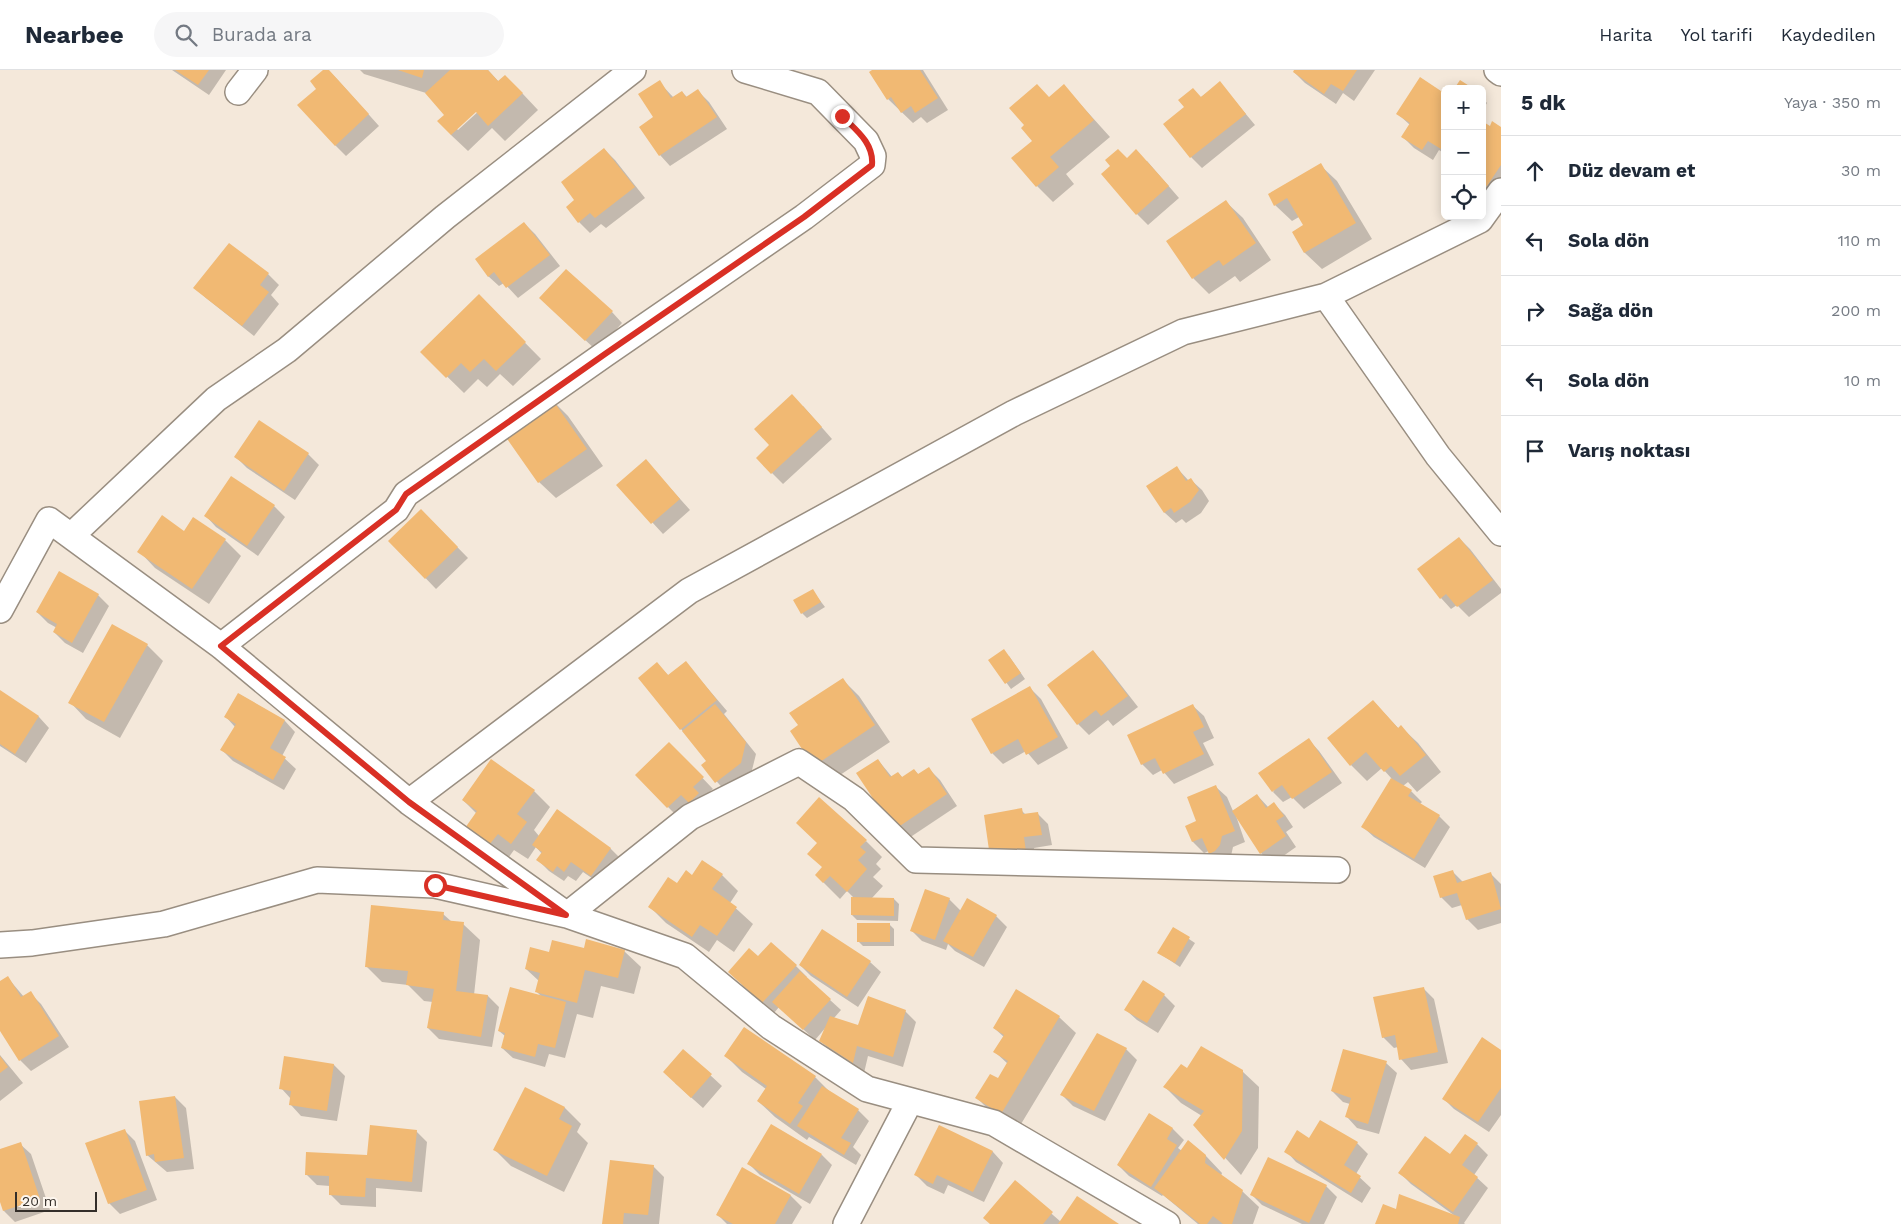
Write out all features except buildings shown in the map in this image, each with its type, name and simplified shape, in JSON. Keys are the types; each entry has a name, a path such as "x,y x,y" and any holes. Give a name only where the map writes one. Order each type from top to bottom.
{"street":[{"path":"238,92 255,70"},
{"path":"71,536 216,399 287,350 444,217 633,70"},
{"path":"221,646 396,510 406,494 804,217 872,165 873,156 866,140 818,92 745,70"},
{"path":"794,85 814,70"},
{"path":"1497,70 1501,73"},
{"path":"409,802 689,591 1014,413 1183,332 1326,296 1480,220 1501,191"},
{"path":"1326,296 1438,456 1501,533"},
{"path":"0,610 49,520 221,646 409,802 566,915"},
{"path":"566,915 690,817 799,762 854,799 916,860 1337,870"},
{"path":"0,945 164,924 317,880 435,885 566,915 685,956 771,1027 868,1089 994,1123 1167,1224"},
{"path":"846,1224 910,1100"}],"route":[{"path":"435,885 566,915 409,802 221,646 396,510 406,494 804,217 872,165 873,156 866,140 842,116"}]}
